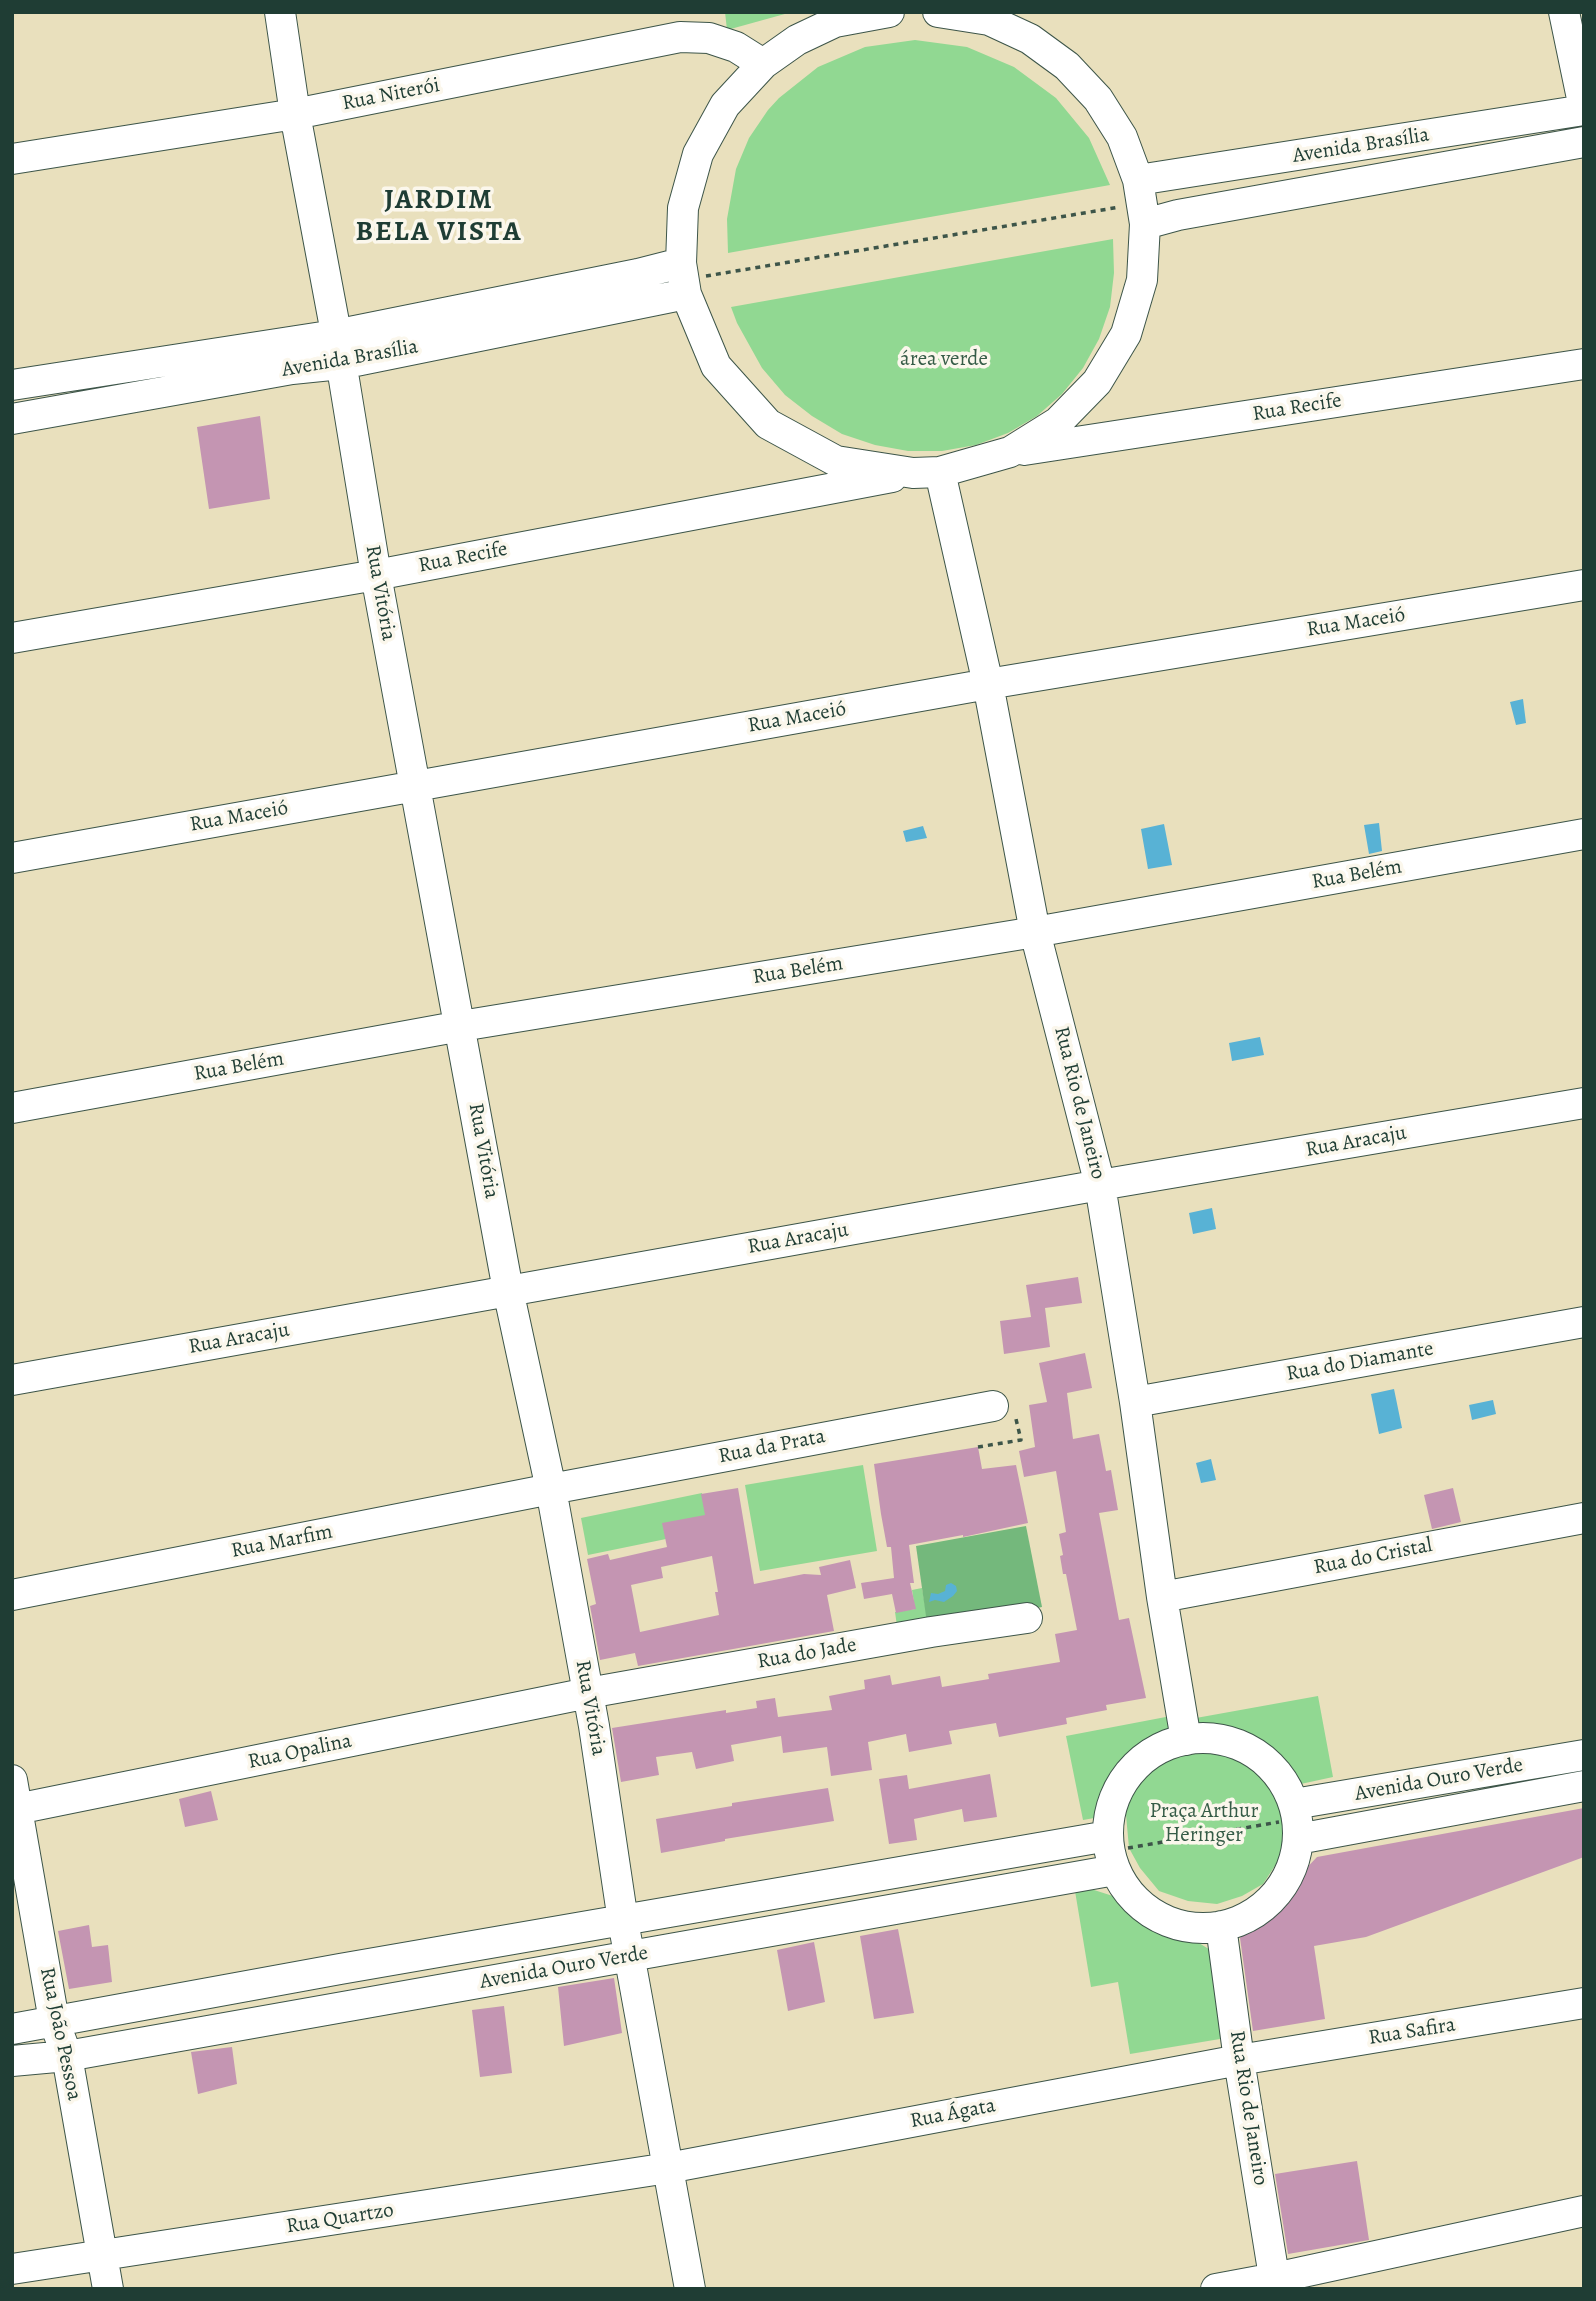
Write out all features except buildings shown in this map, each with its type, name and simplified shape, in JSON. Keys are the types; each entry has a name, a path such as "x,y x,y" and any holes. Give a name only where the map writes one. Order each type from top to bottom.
{"street":[{"name":"Rua Vitória","path":"280,12 295,114 376,575 508,1290 551,1489 623,1921 690,2289"},
{"path":"889,12 835,22 797,40 763,64 725,105 698,154 683,208 684,279 716,366 768,424 836,461 926,473"},
{"path":"938,12 991,16 1030,39 1067,66 1098,99 1122,138 1142,203 1142,280 1126,334 1097,382 1058,422 1010,452"},
{"path":"1564,12 1584,109"},
{"name":"Rua Niterói","path":"12,159 295,114 680,37 709,38 736,47 763,64"},
{"name":"Avenida Brasília","path":"1142,203 1584,109"},
{"name":"Avenida Brasília","path":"1142,203 1178,215 1584,142"},
{"name":"Avenida Brasília","path":"12,385 335,335 638,274 684,279"},
{"name":"Avenida Brasília","path":"12,419 292,369 341,364 684,279"},
{"name":"Rua Recife","path":"12,639 926,473 1010,452 1584,364"},
{"name":"Rua Rio de Janeiro","path":"926,473 988,684 1035,932 1100,1185 1185,1740"},
{"name":"Rua Maceió","path":"12,858 988,684 1584,585"},
{"name":"Rua Belém","path":"12,1108 461,1026 1035,932 1584,834"},
{"name":"Rua Aracaju","path":"12,1380 1100,1185 1584,1103"},
{"name":"Rua do Diamante","path":"1135,1402 1584,1322"},
{"name":"Rua da Prata","path":"551,1489 993,1406"},
{"name":"Rua Marfim","path":"12,1595 551,1489"},
{"name":"Rua do Cristal","path":"1162,1597 1584,1518"},
{"name":"Rua do Jade","path":"587,1693 931,1632 1027,1618"},
{"name":"Rua Opalina","path":"15,1810 587,1693"},
{"path":"1205,1738 1225,1740 1244,1747 1261,1757 1281,1778 1294,1804 1298,1839 1293,1863 1282,1886 1266,1905 1245,1919 1221,1926 1195,1928 1170,1922 1147,1910 1128,1892 1115,1870 1108,1836 1111,1809 1121,1785 1138,1764 1160,1748 1185,1740 1205,1738"},
{"name":"Avenida Ouro Verde","path":"1294,1804 1584,1755"},
{"name":"Rua João Pessoa","path":"12,1780 15,1810 54,2021 67,2056 108,2289"},
{"name":"Avenida Ouro Verde","path":"1298,1839 1584,1786"},
{"name":"Avenida Ouro Verde","path":"12,2029 340,1969 1108,1836"},
{"name":"Avenida Ouro Verde","path":"12,2061 67,2056 1115,1870"},
{"name":"Rua Rio de Janeiro","path":"1221,1926 1239,2060 1276,2284"},
{"name":"Rua Safira","path":"1239,2060 1584,2003"},
{"name":"Rua Ágata","path":"668,2168 1239,2060"},
{"name":"Rua Quartzo","path":"12,2269 668,2168"},
{"path":"1216,2289 1276,2284 1584,2211"}],"path":[{"path":"684,279 1142,203"}],"green space":[{"path":"725,12 792,12 727,30"},
{"path":"915,40 967,47 1014,67 1056,98 1089,138 1110,185 728,253 727,219 736,169 749,138 768,110 818,67 865,47"},
{"name":"área verde","path":"1113,239 1114,273 1110,307 1099,339 1083,368 1062,394 1037,416 1008,433 976,445 942,451 908,451 875,445 842,434 785,395 762,368 731,307"},
{"path":"863,1465 877,1551 760,1571 745,1485"},
{"path":"702,1493 706,1515 666,1539 588,1555 581,1518"},
{"path":"1026,1526 1042,1607 928,1630 916,1546"},
{"path":"922,1588 929,1628 898,1633 895,1612 915,1609 912,1590"},
{"path":"1318,1696 1333,1777 1296,1785 1273,1751 1257,1739 1232,1729 1198,1726 1196,1718"},
{"path":"1171,1716 1173,1728 1125,1759 1100,1817 1083,1820 1066,1736"},
{"name":"Praça Arthur Heringer","path":"1197,1741 1224,1744 1248,1755 1266,1774 1278,1801 1285,1832 1278,1861 1263,1884 1242,1896 1217,1904 1188,1901 1159,1891 1140,1868 1129,1848 1126,1815 1129,1790 1152,1764 1172,1749"},
{"path":"1091,1889 1119,1898 1157,1932 1194,1940 1212,1951 1226,2038 1130,2054 1118,1982 1091,1987 1075,1891"}],"water":[{"path":"1523,699 1526,723 1516,725 1510,702"},
{"path":"1379,823 1382,851 1369,854 1364,825"},
{"path":"1164,824 1172,865 1148,869 1141,829"},
{"path":"923,826 927,838 906,842 903,831"},
{"path":"1260,1037 1264,1055 1232,1061 1229,1043"},
{"path":"1212,1208 1216,1229 1193,1234 1189,1213"},
{"path":"1394,1389 1402,1428 1379,1434 1371,1394"},
{"path":"1493,1400 1496,1414 1472,1420 1469,1405"},
{"path":"1211,1459 1216,1480 1201,1483 1196,1463"},
{"path":"951,1583 956,1586 957,1591 953,1596 944,1602 929,1602 931,1593 945,1591 946,1585"}],"district":[{"name":"JARDIM BELA VISTA","path":"439,217"}]}
